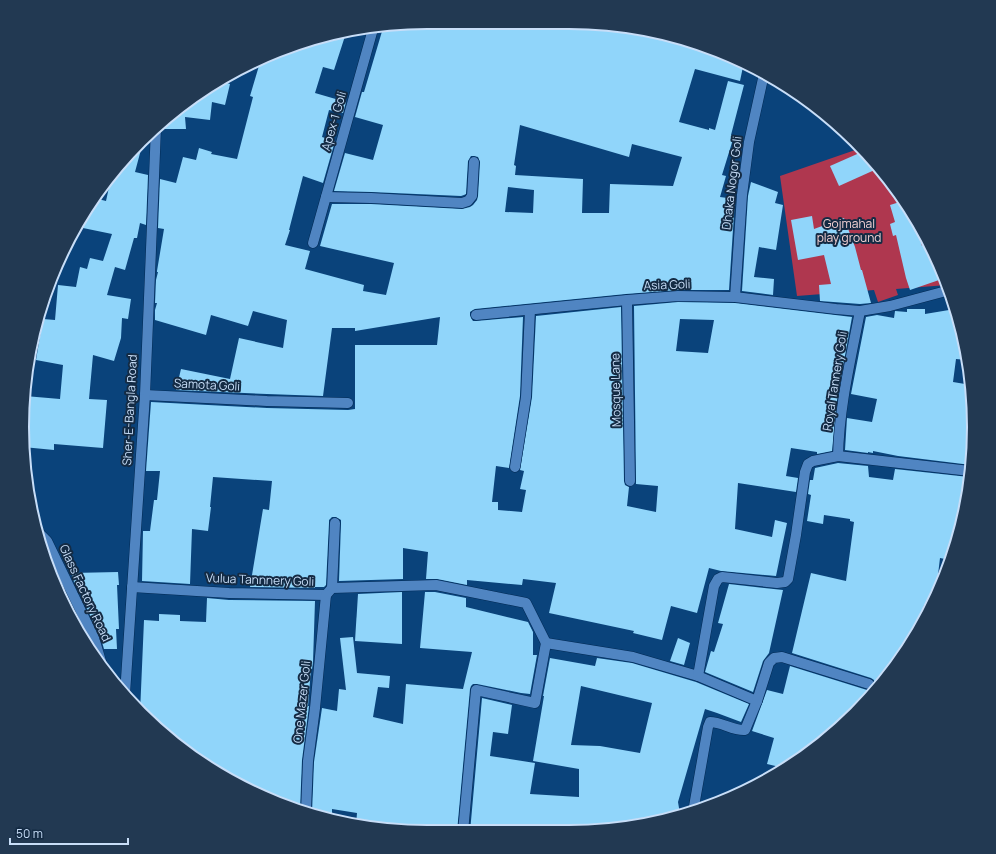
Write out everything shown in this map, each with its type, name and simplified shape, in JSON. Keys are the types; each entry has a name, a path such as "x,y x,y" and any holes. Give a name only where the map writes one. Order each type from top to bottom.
{"street":[{"name":"Apex-1 Goli","path":"313,243 373,32"},
{"name":"Dhaka Nogor Goli","path":"735,297 742,195 749,142 763,79"},
{"name":"Sher-E-Bangla Road","path":"126,686 145,395 156,137"},
{"path":"326,197 462,203 468,201 472,196 474,162"},
{"name":"Asia Goli","path":"476,315 678,296 735,297 836,309 860,310 890,306 943,292"},
{"name":"Mosque Lane","path":"627,300 630,481"},
{"path":"515,468 526,397 530,310"},
{"name":"Royal Tannery Goli","path":"838,456 838,442 844,399 860,310"},
{"name":"Samota Goli","path":"145,395 348,403"},
{"path":"698,676 714,586 718,579 722,578 777,583 785,582 788,579 805,472 808,464 813,460 838,456 965,470"},
{"name":"One Mazer Goli","path":"306,806 308,761 329,591 335,523"},
{"name":"Glass Factory Road","path":"51,559 94,638 98,650"},
{"name":"Vulua Tannnery Goli","path":"132,587 229,593 329,591 436,585 526,603 546,643"},
{"path":"464,825 476,690 535,703 546,643 633,657 698,676 756,701"},
{"path":"694,805 710,722 716,722 740,731 745,730 769,663 774,658 782,657 869,684"}],"green space":[{"name":"Gojmahal play ground","path":"854,150 885,185 900,206 926,251 941,285 896,289 898,295 878,302 874,290 797,296 780,176"}],"building":[{"path":"569,29 621,32 697,50 743,69 740,81 695,69 679,122 709,130 709,128 715,130 728,81 744,85 731,135 734,136 722,175 726,176 720,197 735,199 729,290 678,290 626,294 475,309 470,312 470,315 473,321 523,317 520,396 509,468 496,466 492,502 498,502 498,510 522,512 526,490 520,489 524,471 520,470 532,397 536,316 621,307 624,481 625,485 629,487 627,506 656,512 658,486 636,484 634,306 678,302 735,303 852,317 837,400 832,451 817,454 817,452 791,448 786,476 798,478 796,492 738,483 735,529 772,537 775,520 787,523 776,576 721,571 709,568 697,613 671,606 662,640 633,633 634,631 549,613 556,583 523,579 522,585 467,580 467,585 437,579 426,579 428,552 403,548 403,579 339,581 341,520 336,517 332,517 329,520 326,585 324,587 250,587 263,509 269,510 272,481 213,477 208,531 192,529 190,584 142,581 143,531 150,531 154,500 157,500 160,471 146,471 151,402 267,408 355,409 355,345 437,345 440,317 355,331 355,328 332,328 323,396 176,390 181,369 230,379 239,338 283,348 287,320 253,311 248,326 211,315 206,335 155,320 157,303 155,303 156,280 164,229 158,228 160,179 176,183 183,157 196,160 199,148 212,152 211,154 237,159 253,97 250,96 259,66 299,50 344,38 334,70 323,67 315,93 346,102 343,113 329,110 322,137 335,141 323,183 303,176 285,245 310,251 305,269 364,285 363,291 386,295 394,263 320,246 332,204 371,204 462,209 473,205 478,196 480,162 478,157 474,156 471,156 468,161 466,194 461,196 334,191 345,153 373,160 383,125 355,117 362,92 364,92 382,31 401,30","holes":["520,125 629,157 632,144 682,157 673,186 610,184 609,213 582,213 583,179 515,175 516,166 514,165","508,187 534,190 533,213 505,212","680,319 714,320 708,353 676,351"]},
{"path":"227,83 230,84 225,105 212,102 210,120 185,117 186,129 164,129 206,96"},
{"path":"140,152 135,172 148,175 146,225 140,223 137,238 134,238 125,270 115,267 107,295 131,299 128,319 122,318 121,338 114,361 93,355 89,399 107,400 103,448 54,444 54,450 30,448 30,396 60,399 63,365 36,360 44,319 55,320 58,285 76,287 80,267 87,269 90,258 103,261 112,234 83,228 101,200 106,201 109,188"},
{"path":"857,154 873,171 839,186 830,166"},
{"path":"751,182 778,192 775,203 783,205 776,250 759,247 754,277 774,279 773,295 742,291 748,196"},
{"path":"898,203 900,206 914,228 939,280 910,290 896,235 893,236 890,224 895,222 890,205"},
{"path":"812,216 814,229 844,218 855,247 871,303 860,304 820,301 819,285 831,284 824,255 798,260 791,220"},
{"path":"907,309 925,309 925,314 949,310 961,359 956,359 953,382 965,384 967,427 965,464 898,456 873,451 873,453 868,453 845,450 847,418 872,422 877,399 851,394 866,317 877,315 894,318 895,311 907,312"},
{"path":"838,463 868,466 869,477 893,480 895,469 964,476 953,530 945,559 940,558 937,579 914,626 900,648 874,682 871,678 792,653 811,573 846,581 854,522 850,521 850,519 824,515 823,524 807,521 811,495 808,494 810,480 813,480 815,468"},
{"path":"118,572 119,585 117,585 119,629 116,629 117,649 104,649 100,635 83,601 83,585 76,585 72,578 72,573"},
{"path":"729,584 783,590 769,653 763,661 753,692 705,672 711,651 714,652 723,624 718,623"},
{"path":"402,592 402,644 355,641 358,594"},
{"path":"425,592 435,592 466,598 466,607 528,622 533,632 533,655 537,655 530,694 477,684 473,684 471,686 458,825 375,822 357,818 357,813 332,809 332,813 312,808 314,762 322,708 337,711 339,689 346,690 340,638 353,637 357,673 390,676 389,688 378,687 373,717 403,724 406,684 463,689 472,652 420,648"},
{"path":"207,598 229,600 315,601 313,662 311,669 309,706 302,760 300,804 251,784 206,758 165,726 140,702 144,620 159,621 159,614 180,615 180,621 206,622"},
{"path":"678,638 690,643 684,665 670,661"},
{"path":"550,658 595,666 597,658 632,663 696,682 749,704 741,722 705,709 678,802 679,809 621,822 595,824 471,825 482,698 512,705 508,734 493,732 490,756 535,763 530,794 579,797 579,769 533,761","holes":["581,686 652,703 640,753 600,746 571,745"]},
{"path":"790,666 867,690 831,726 811,743 777,766 767,764 774,738 752,731 767,690 783,694"}]}
